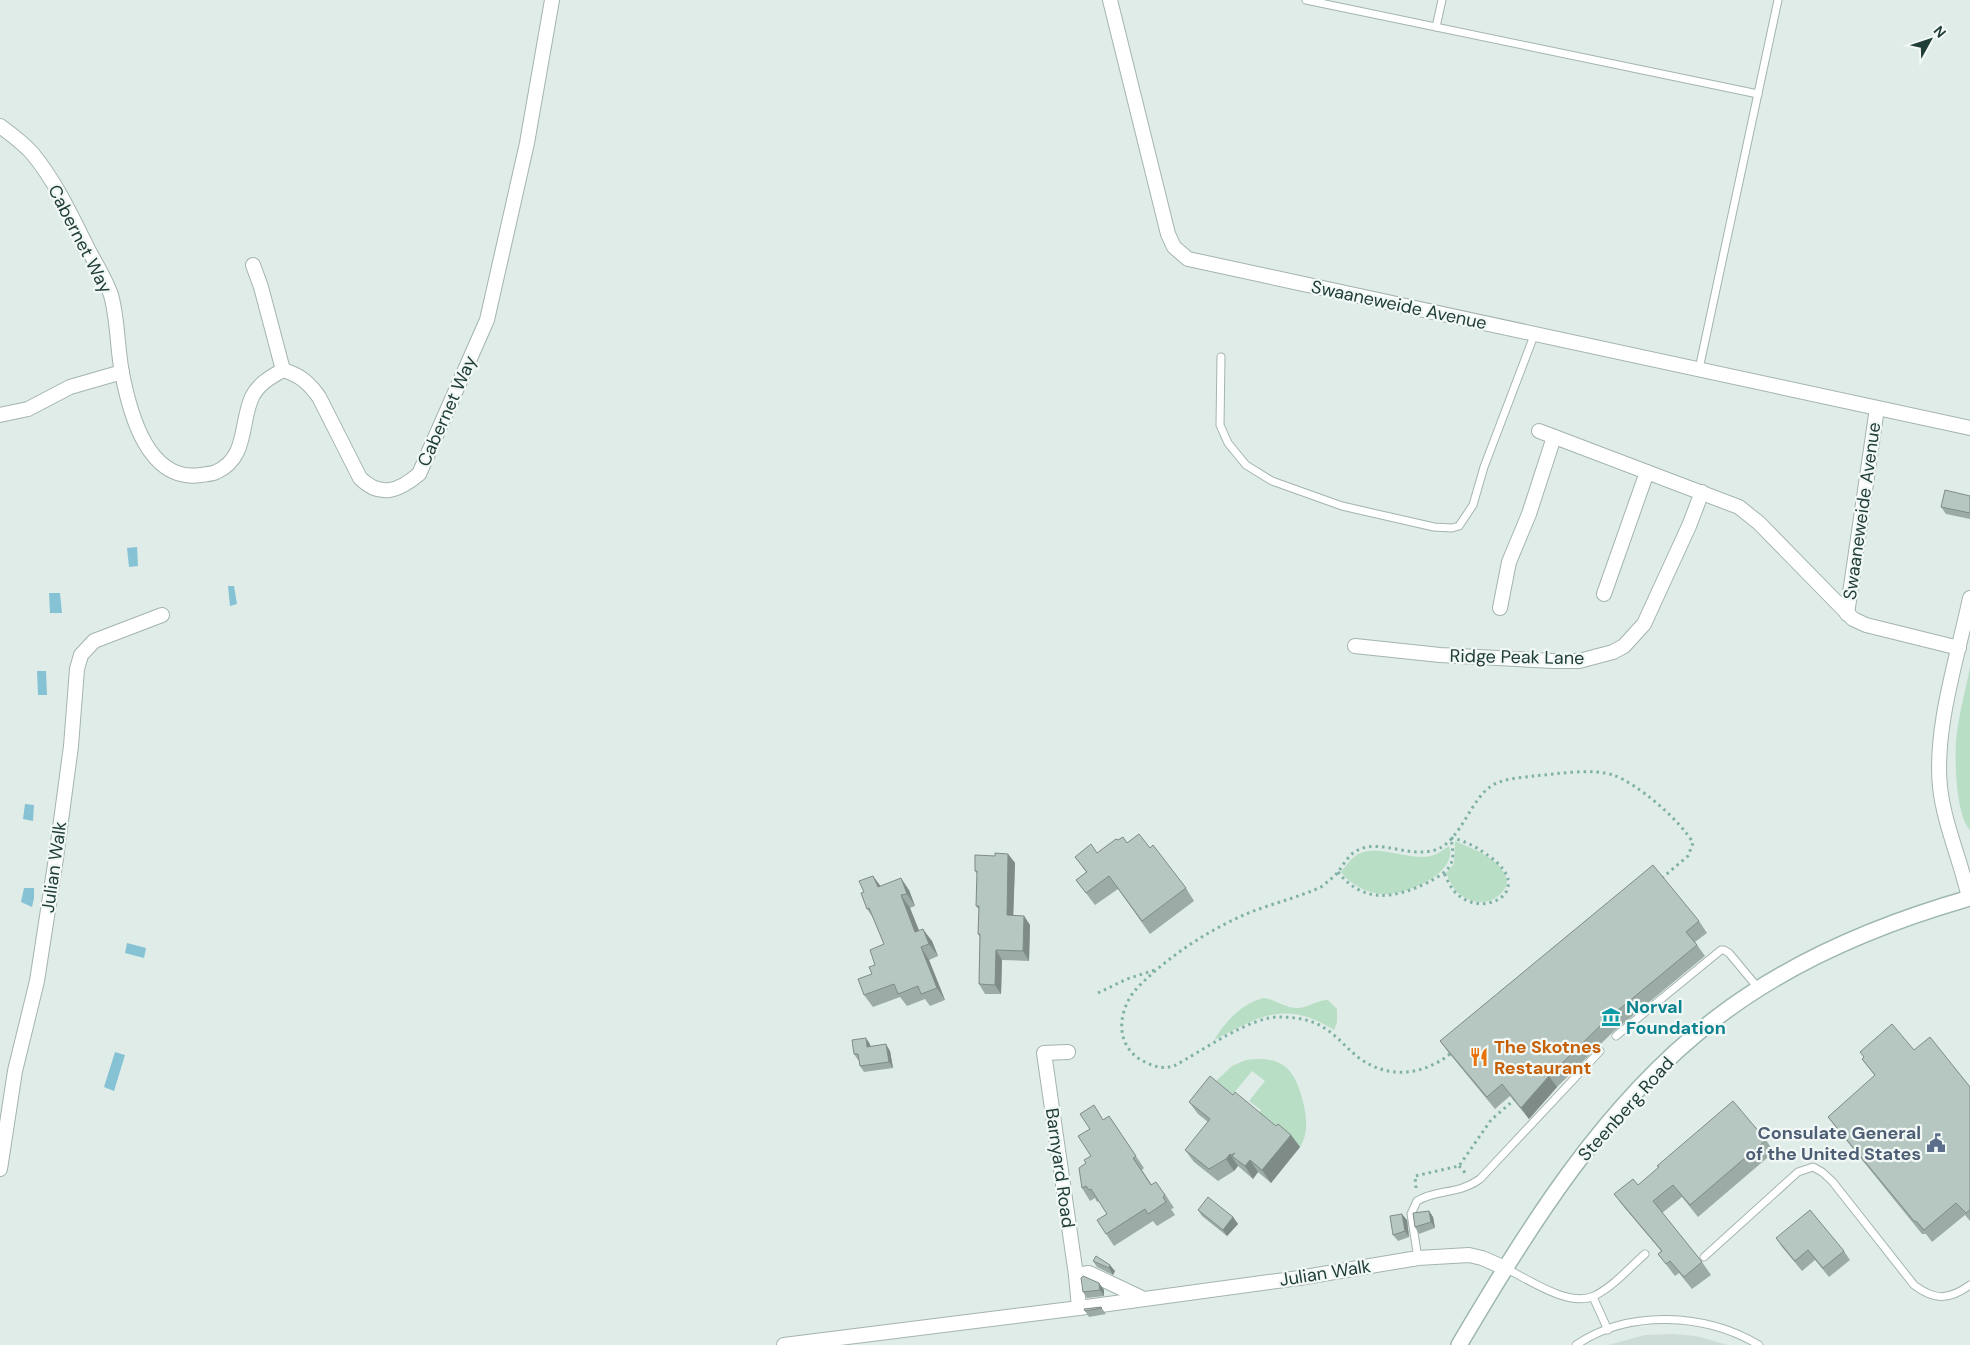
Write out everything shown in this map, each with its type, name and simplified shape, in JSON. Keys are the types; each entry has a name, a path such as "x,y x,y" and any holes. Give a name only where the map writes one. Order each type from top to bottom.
{"main road":[{"name":"Steenberg Road","path":"1459,1345 1505,1268 1561,1184 1631,1098 1657,1071 1714,1020 1758,989 1854,938 1917,914 1970,898"}],"street":[{"name":"Cabernet Way","path":"0,126 31,152 52,182 111,294 122,372 131,408 141,434 153,456 162,465 175,473 188,477 216,472 227,465 236,454 242,441 252,396 262,383 283,370 302,378 315,391 353,466 367,484 384,491 394,490 411,481 419,474 487,320 527,143 552,0"},
{"name":"Swaaneweide Avenue","path":"1110,0 1168,234 1171,243 1181,254 1196,262 1535,333 1970,428"},
{"path":"253,265 261,287 283,370"},
{"path":"0,414 28,409 70,387 122,372"},
{"name":"Swaaneweide Avenue","path":"1847,614 1877,408"},
{"path":"1539,432 1739,507 1750,515 1847,614 1866,625 1959,648"},
{"path":"1500,608 1509,562 1529,514 1554,437"},
{"path":"1604,594 1647,472"},
{"name":"Ridge Peak Lane","path":"1355,646 1440,655 1554,661 1579,661 1613,652 1624,646 1644,624 1689,526 1702,492"},
{"path":"1970,598 1943,722 1939,765 1940,788 1970,898"},
{"name":"Julian Walk","path":"0,1169 16,1070 37,981 56,858 71,746 77,668 81,655 94,641 162,615"},
{"name":"Barnyard Road","path":"1068,1052 1044,1053 1076,1275 1079,1308"},
{"name":"Julian Walk","path":"784,1345 1299,1278 1418,1258 1469,1255 1482,1258 1505,1268"},
{"path":"1076,1275 1089,1273 1144,1299"}],"lane":[{"path":"1306,0 1758,94"},
{"path":"1436,27 1442,0"},
{"path":"1698,369 1778,0"},
{"path":"1221,356 1220,425 1228,443 1246,465 1272,481 1342,506 1434,527 1452,528 1458,526 1473,505 1484,467 1535,333"},
{"path":"1616,1036 1721,950 1729,953 1758,989"},
{"path":"1418,1258 1411,1214 1417,1201 1429,1196 1460,1190 1480,1180 1600,1051"},
{"path":"1704,1257 1798,1172 1805,1168 1813,1167 1832,1181 1914,1285 1930,1295 1940,1297 1950,1296 1970,1285"},
{"path":"1505,1268 1555,1293 1573,1299 1593,1297 1645,1254"},
{"path":"1593,1297 1608,1330"},
{"path":"1576,1345 1608,1330 1642,1321 1682,1320 1720,1328 1738,1334 1759,1345"}],"path":[{"path":"1450,1054 1435,1064 1413,1072 1398,1073 1381,1070 1357,1057 1344,1043 1320,1025 1297,1018 1279,1016 1265,1018 1246,1026 1174,1066 1165,1069 1140,1060 1126,1047 1122,1037 1122,1014 1128,1000 1138,987 1209,933 1245,914 1306,894 1321,887 1338,872 1348,858 1357,850 1370,846 1415,853 1440,848 1451,838 1489,787 1510,780 1554,774 1595,773 1613,775 1628,783 1660,806 1688,834 1693,843 1688,856 1662,878"},
{"path":"1338,872 1350,884 1361,891 1382,896 1402,893 1426,884 1444,872 1453,859 1451,838"},
{"path":"1444,872 1457,895 1474,904 1488,904 1496,900 1506,892 1509,885 1509,878 1505,870 1496,861 1469,844 1451,838"},
{"path":"1098,993 1127,979 1158,970"},
{"path":"1411,1193 1417,1188 1415,1176 1459,1166 1491,1120 1514,1100"}],"shaded area":[{"path":"1673,1334 1696,1336 1728,1345 1608,1345 1645,1335"}],"green space":[{"path":"1970,667 1970,830 1961,811 1957,783 1956,742"},
{"path":"1455,841 1480,852 1502,869 1507,885 1497,897 1484,902 1477,902 1456,891 1446,873 1454,864"},
{"path":"1449,846 1450,856 1446,865 1439,873 1429,880 1405,891 1385,894 1373,893 1355,885 1341,872 1352,859 1362,853 1380,851 1422,857 1434,855"},
{"path":"1263,998 1288,1007 1297,1008 1328,1000 1337,1009 1337,1022 1334,1030 1301,1015 1286,1013 1272,1015 1245,1024 1214,1040 1234,1014 1247,1005"},
{"path":"1246,1060 1270,1060 1279,1063 1287,1068 1297,1083 1306,1116 1306,1132 1300,1147 1259,1114 1261,1110 1249,1101 1265,1081 1252,1071 1233,1094 1216,1081 1232,1066"}],"water":[{"path":"137,547 138,566 129,567 127,548"},
{"path":"228,586 234,586 237,604 230,606"},
{"path":"49,593 60,593 62,613 50,613"},
{"path":"37,671 46,671 47,695 38,695"},
{"path":"25,804 34,805 33,821 23,819"},
{"path":"24,888 34,888 32,907 21,902"},
{"path":"127,943 146,948 144,958 125,953"},
{"path":"115,1052 125,1055 114,1091 104,1087"}],"building":[{"path":"1945,490 1970,496 1970,513 1941,507"},
{"path":"1139,834 1150,848 1153,845 1186,888 1142,921 1109,876 1086,893 1076,880 1087,872 1075,857 1091,844 1097,853 1116,839 1118,840 1123,837 1127,843"},
{"path":"995,853 1008,854 1007,915 1024,916 1023,951 996,950 995,985 979,984 980,934 978,934 979,906 976,906 977,871 975,871 975,855 995,856"},
{"path":"1653,865 1699,921 1686,932 1697,945 1605,1021 1549,1076 1521,1108 1502,1084 1487,1097 1440,1041"},
{"path":"873,876 878,887 901,878 907,894 901,895 915,932 923,929 929,944 921,947 937,988 921,994 918,986 898,994 894,984 864,995 858,979 872,974 869,967 875,965 870,950 884,944 869,908 867,909 861,893 864,892 859,881"},
{"path":"1892,1024 1914,1050 1930,1037 1970,1087 1970,1210 1966,1213 1956,1203 1924,1230 1914,1221 1828,1117 1875,1075 1862,1059 1864,1057 1860,1052"},
{"path":"866,1038 867,1047 886,1044 889,1062 860,1066 858,1054 854,1054 852,1040"},
{"path":"1210,1076 1233,1095 1235,1092 1276,1126 1278,1124 1291,1135 1262,1170 1250,1160 1245,1166 1232,1156 1235,1153 1230,1154 1226,1159 1209,1169 1185,1150 1210,1119 1189,1102"},
{"path":"1733,1101 1766,1140 1690,1205 1673,1185 1653,1201 1702,1262 1684,1277 1670,1261 1666,1264 1658,1254 1662,1251 1614,1194 1633,1179 1638,1185 1659,1167 1657,1166"},
{"path":"1094,1105 1103,1120 1109,1116 1136,1156 1133,1158 1151,1185 1156,1182 1165,1195 1163,1197 1166,1202 1148,1214 1145,1209 1106,1234 1097,1220 1107,1214 1091,1189 1089,1190 1086,1186 1082,1188 1079,1168 1086,1163 1084,1160 1091,1156 1078,1136 1090,1129 1080,1114"},
{"path":"1208,1197 1233,1217 1223,1230 1198,1210"},
{"path":"1810,1210 1844,1251 1823,1268 1808,1250 1795,1261 1776,1238"},
{"path":"1429,1211 1431,1222 1415,1227 1413,1213"},
{"path":"1402,1214 1405,1231 1393,1235 1390,1216"},
{"path":"1096,1256 1110,1265 1109,1268 1093,1261"},
{"path":"1083,1276 1099,1283 1100,1290 1083,1292 1081,1278"},
{"path":"1101,1307 1085,1311 1084,1309"}],"place":[{"name":"Norval Foundation","path":"1611,1017"},
{"name":"The Skotnes Restaurant","path":"1479,1057"},
{"name":"Consulate General of the United States","path":"1936,1143"}]}
